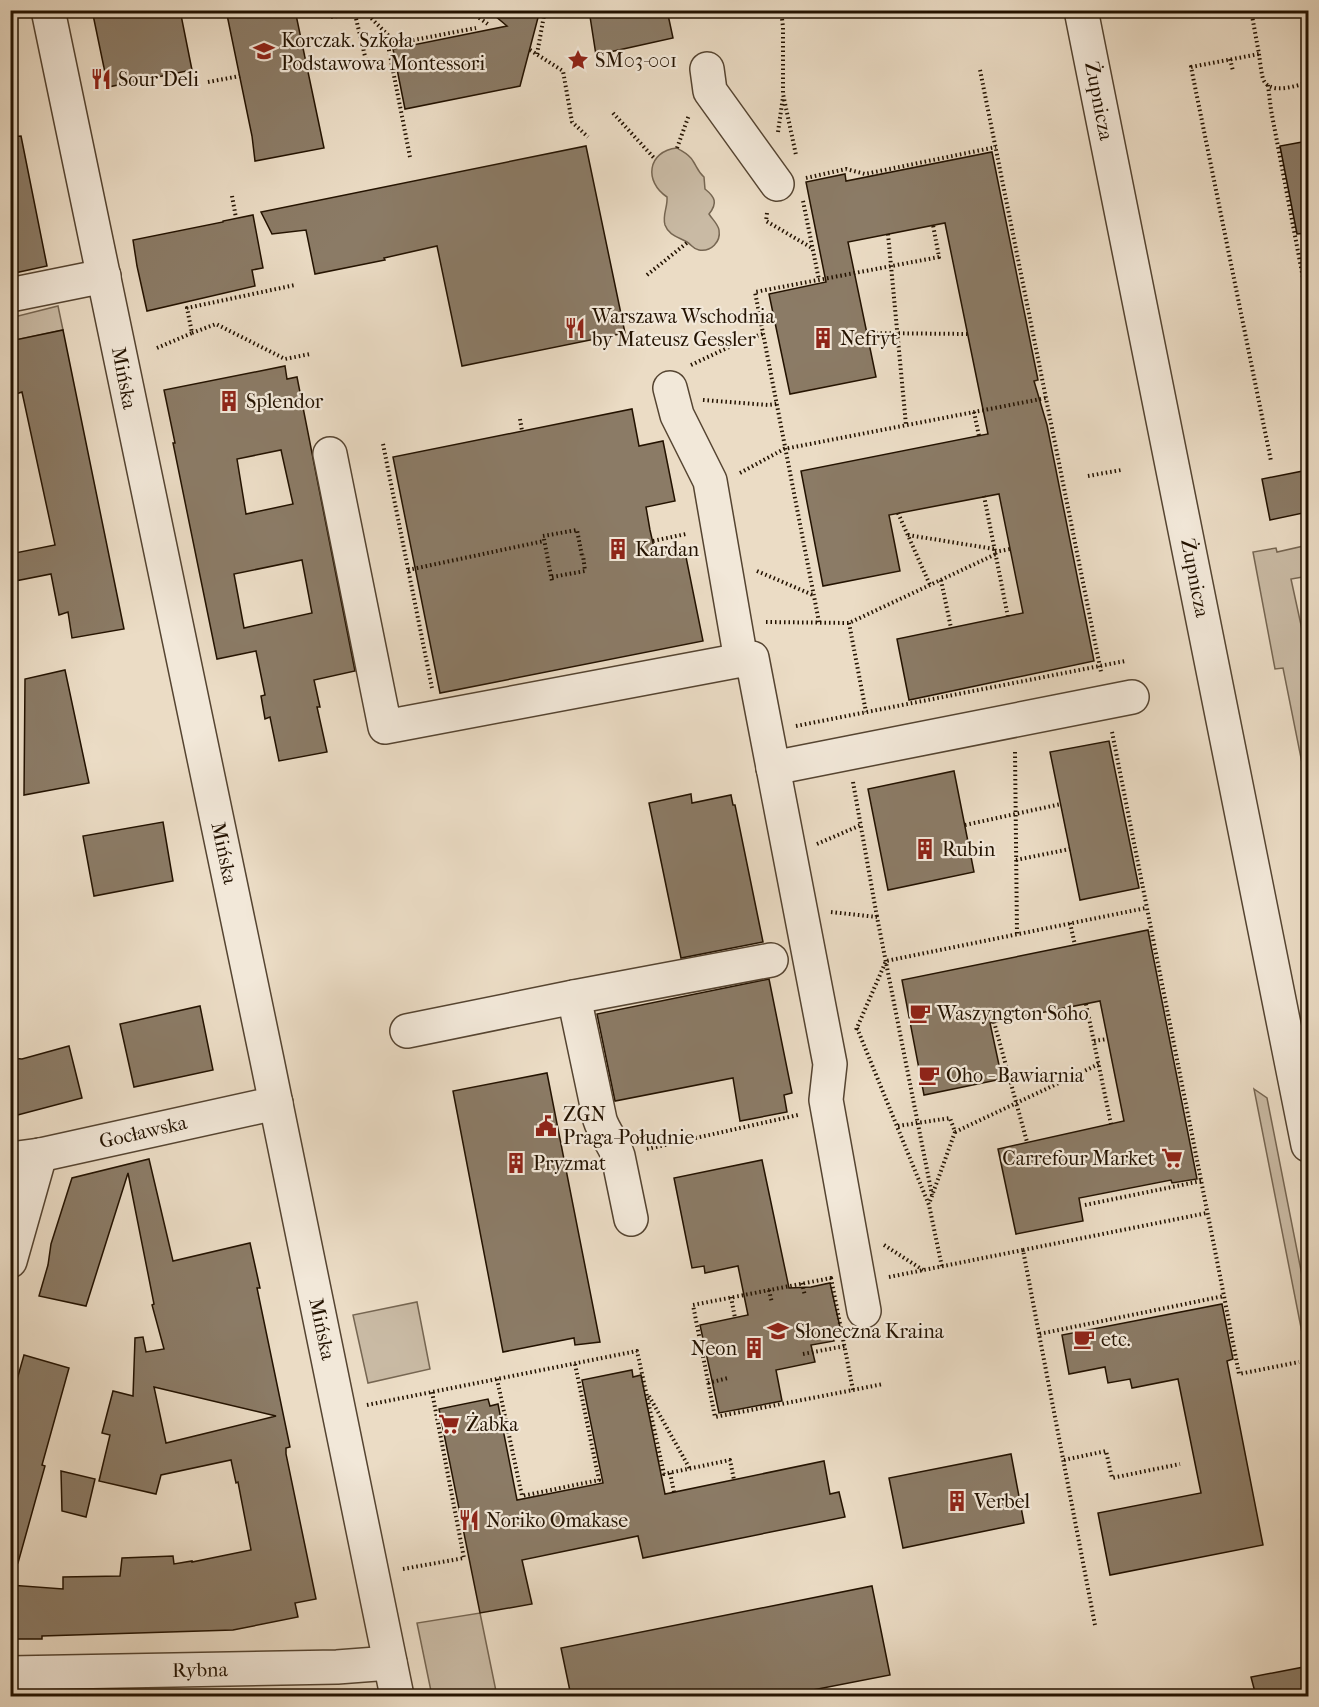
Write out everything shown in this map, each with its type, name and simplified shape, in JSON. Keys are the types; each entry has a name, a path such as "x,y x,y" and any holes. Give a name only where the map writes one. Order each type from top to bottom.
{"street":[{"name":"Mińska","path":"48,10 397,1696"},
{"name":"Żupnicza","path":"1081,10 1308,1145"},
{"path":"707,69 710,91 789,181"},
{"path":"10,295 104,276"},
{"path":"677,384 677,415 710,481 741,660"},
{"path":"330,454 385,727 752,658 830,1064 826,1100 861,1297"},
{"path":"773,768 1132,697"},
{"path":"407,1031 771,960"},
{"path":"574,997 600,1120 618,1156 631,1219"},
{"name":"Gocławska","path":"25,1157 276,1103"},
{"path":"10,1261 25,1157"},
{"name":"Rybna","path":"10,1673 337,1667 390,1663"}],"path":[{"path":"336,10 331,17 373,10"},
{"path":"475,10 478,17 489,25"},
{"path":"537,54 544,10"},
{"path":"781,10 783,94 796,158"},
{"path":"1251,10 1264,81 1268,86 1270,110 1308,304"},
{"path":"354,12 368,69"},
{"path":"364,12 397,43"},
{"path":"410,157 388,45 476,28"},
{"path":"530,50 563,71 572,122 588,137"},
{"path":"1259,54 1191,67 1271,461"},
{"path":"1230,59 1233,71"},
{"path":"208,82 240,76"},
{"path":"1268,86 1278,89 1308,83"},
{"path":"613,113 655,159"},
{"path":"789,181 846,169 865,174 996,147"},
{"path":"789,181 799,184 819,280"},
{"path":"232,196 236,218"},
{"path":"933,225 939,256 754,292 819,622 849,623 995,552 1010,549"},
{"path":"888,234 906,425"},
{"path":"647,275 688,242"},
{"path":"192,333 187,308 295,285"},
{"path":"157,348 216,324 285,359 310,354"},
{"path":"867,333 967,334"},
{"path":"677,384 744,340 763,334"},
{"path":"677,384 768,405 777,404"},
{"path":"776,455 784,449 1046,398"},
{"path":"974,412 979,436"},
{"path":"520,419 522,431"},
{"path":"383,444 434,699"},
{"path":"1088,476 1121,470"},
{"path":"984,496 1008,617"},
{"path":"898,513 930,585"},
{"path":"408,570 577,530 585,571 552,579 544,538"},
{"path":"653,541 686,534"},
{"path":"908,536 995,552"},
{"path":"941,580 951,628"},
{"path":"849,623 866,712"},
{"path":"766,732 1125,661"},
{"path":"1014,682 1017,934"},
{"path":"848,753 877,917 932,1195"},
{"path":"965,825 1061,804"},
{"path":"813,846 861,825"},
{"path":"1016,860 1070,849"},
{"path":"886,961 1146,908"},
{"path":"826,911 877,917"},
{"path":"1070,923 1075,945"},
{"path":"851,1038 886,961"},
{"path":"1086,1004 1111,1124"},
{"path":"853,1017 929,1205 942,1267"},
{"path":"994,1022 1028,1142"},
{"path":"1094,1041 1107,1039"},
{"path":"955,1132 1099,1064"},
{"path":"618,1156 799,1114"},
{"path":"898,1126 950,1118 955,1132 929,1205"},
{"path":"1085,1204 1201,1181"},
{"path":"861,1297 942,1267 1207,1214"},
{"path":"1023,1250 1095,1625"},
{"path":"853,1390 831,1278 693,1305 715,1417 853,1390 883,1384"},
{"path":"802,1283 805,1296"},
{"path":"769,1290 772,1303"},
{"path":"1039,1334 1224,1296 1239,1374 1299,1362"},
{"path":"731,1297 735,1318"},
{"path":"803,1354 845,1346"},
{"path":"366,1405 638,1351 664,1474 730,1460 734,1480"},
{"path":"497,1379 504,1422 522,1496 552,1491 599,1480 575,1364"},
{"path":"708,1383 728,1378"},
{"path":"400,1570 439,1565 464,1558 432,1392"},
{"path":"645,1392 690,1469"},
{"path":"1064,1460 1107,1451 1112,1478 1180,1464"},
{"path":"670,1473 674,1492"}],"shaded area":[{"path":"677,148 686,153 704,177 705,189 714,200 714,207 709,214 719,234 717,242 711,248 695,249 672,234 665,225 667,197 655,183 652,168 660,155 667,150"},
{"path":"58,306 63,330 11,341 10,318"},
{"path":"1308,545 1308,576 1291,579 1306,648 1308,648 1308,793 1283,668 1275,669 1253,552 1276,548 1277,552"},
{"path":"1254,1089 1267,1098 1308,1306 1308,1363"},
{"path":"417,1302 430,1369 368,1383 353,1315"},
{"path":"480,1613 497,1696 432,1696 417,1623"}],"building":[{"path":"92,10 180,10 192,70 108,87"},
{"path":"226,10 295,10 324,148 255,161"},
{"path":"488,10 540,10 520,86 405,109 393,49 507,26"},
{"path":"589,10 667,10 673,38 596,55"},
{"path":"21,136 47,266 10,274 10,137"},
{"path":"1308,141 1308,233 1297,234 1280,146"},
{"path":"586,146 625,333 462,366 437,246 384,258 385,260 315,274 306,230 272,234 261,212"},
{"path":"992,152 1038,380 1034,381 1047,425 1094,661 909,700 897,639 1023,613 999,494 889,515 900,571 823,586 801,471 988,434 945,223 848,242 876,377 790,394 769,294 826,282 806,182 845,174 846,181"},
{"path":"253,215 263,268 252,270 255,286 147,311 133,240"},
{"path":"63,330 124,629 72,638 68,612 59,615 51,574 10,582 10,554 55,545 22,392 10,396 10,341"},
{"path":"285,366 287,379 297,377 355,671 314,680 320,707 317,707 327,752 279,761 270,717 265,719 261,696 265,695 256,651 217,659 164,390","holes":["281,450 293,504 246,514 237,459","302,560 312,613 244,628 234,574"]},
{"name":"Kardan","path":"632,409 639,446 663,441 675,501 646,507 650,530 655,552 684,547 703,641 440,693 393,457"},
{"path":"1308,470 1308,512 1270,520 1262,479"},
{"path":"65,670 89,783 24,795 25,679"},
{"path":"1109,741 1139,888 1080,900 1050,752"},
{"name":"Rubin","path":"954,771 974,872 888,890 868,789"},
{"path":"691,794 692,803 731,795 763,942 681,958 649,803"},
{"path":"163,822 173,881 94,896 83,836"},
{"path":"1148,930 1197,1179 1172,1183 1171,1180 1079,1198 1083,1221 1016,1234 998,1149 1124,1121 1100,1001 990,1023 1002,1079 924,1095 902,980"},
{"path":"769,979 792,1093 784,1095 787,1112 740,1121 733,1078 615,1101 597,1014"},
{"path":"200,1006 213,1070 134,1087 120,1024"},
{"path":"69,1046 82,1098 10,1117 10,1058 22,1059"},
{"name":"Pryzmat","path":"547,1073 600,1342 575,1345 574,1338 503,1352 453,1091"},
{"path":"149,1159 173,1261 250,1243 290,1447 286,1448 286,1454 316,1599 295,1603 298,1617 233,1630 10,1639 10,1585 63,1589 63,1577 120,1576 122,1558 173,1556 174,1564 251,1550 238,1482 236,1483 231,1460 161,1475 156,1494 99,1481 110,1435 102,1433 113,1391 133,1396 135,1338 143,1337 146,1352 164,1349 152,1305 154,1304 128,1173 86,1306 39,1296 51,1244 72,1178","holes":["154,1387 276,1416 166,1443"]},
{"path":"762,1160 789,1288 830,1283 840,1327 831,1329 834,1341 811,1345 815,1362 776,1370 782,1401 719,1413 700,1325 748,1315 738,1266 705,1273 704,1266 692,1268 674,1178"},
{"path":"1222,1304 1233,1359 1227,1361 1263,1545 1110,1575 1098,1513 1201,1493 1178,1379 1132,1388 1130,1379 1108,1383 1105,1367 1069,1374 1062,1335"},
{"path":"24,1355 69,1368 18,1563 10,1562 10,1404"},
{"path":"632,1370 633,1377 641,1375 665,1494 824,1461 830,1494 839,1492 845,1517 643,1558 638,1536 522,1560 532,1604 480,1613 439,1409 488,1399 490,1406 498,1404 517,1500 603,1483 582,1380"},
{"name":"Verbel","path":"1011,1454 1024,1523 903,1548 889,1478"},
{"path":"61,1471 95,1479 86,1517 62,1511"},
{"path":"872,1586 890,1675 782,1696 571,1696 561,1648"},
{"path":"1304,1667 1308,1696 1256,1696 1251,1677"}],"place":[{"name":"Korczak. Szkoła Podstawowa Montessori","path":"264,51"},
{"name":"SM03-001","path":"578,60"},
{"name":"Sour Deli","path":"101,79"},
{"name":"Warszawa Wschodnia by Mateusz Gessler","path":"575,328"},
{"name":"Nefryt","path":"823,338"},
{"name":"Splendor","path":"229,401"},
{"name":"Kardan","path":"618,549"},
{"name":"Rubin","path":"925,849"},
{"name":"Waszyngton Soho","path":"920,1013"},
{"name":"Oho - Bawiarnia","path":"929,1075"},
{"name":"ZGN Praga-Południe","path":"546,1126"},
{"name":"Carrefour Market","path":"1172,1158"},
{"name":"Pryzmat","path":"516,1163"},
{"name":"Słoneczna Kraina","path":"778,1331"},
{"name":"etc.","path":"1084,1339"},
{"name":"Neon","path":"754,1348"},
{"name":"Żabka","path":"449,1424"},
{"name":"Verbel","path":"957,1501"},
{"name":"Noriko Omakase","path":"469,1520"}]}
